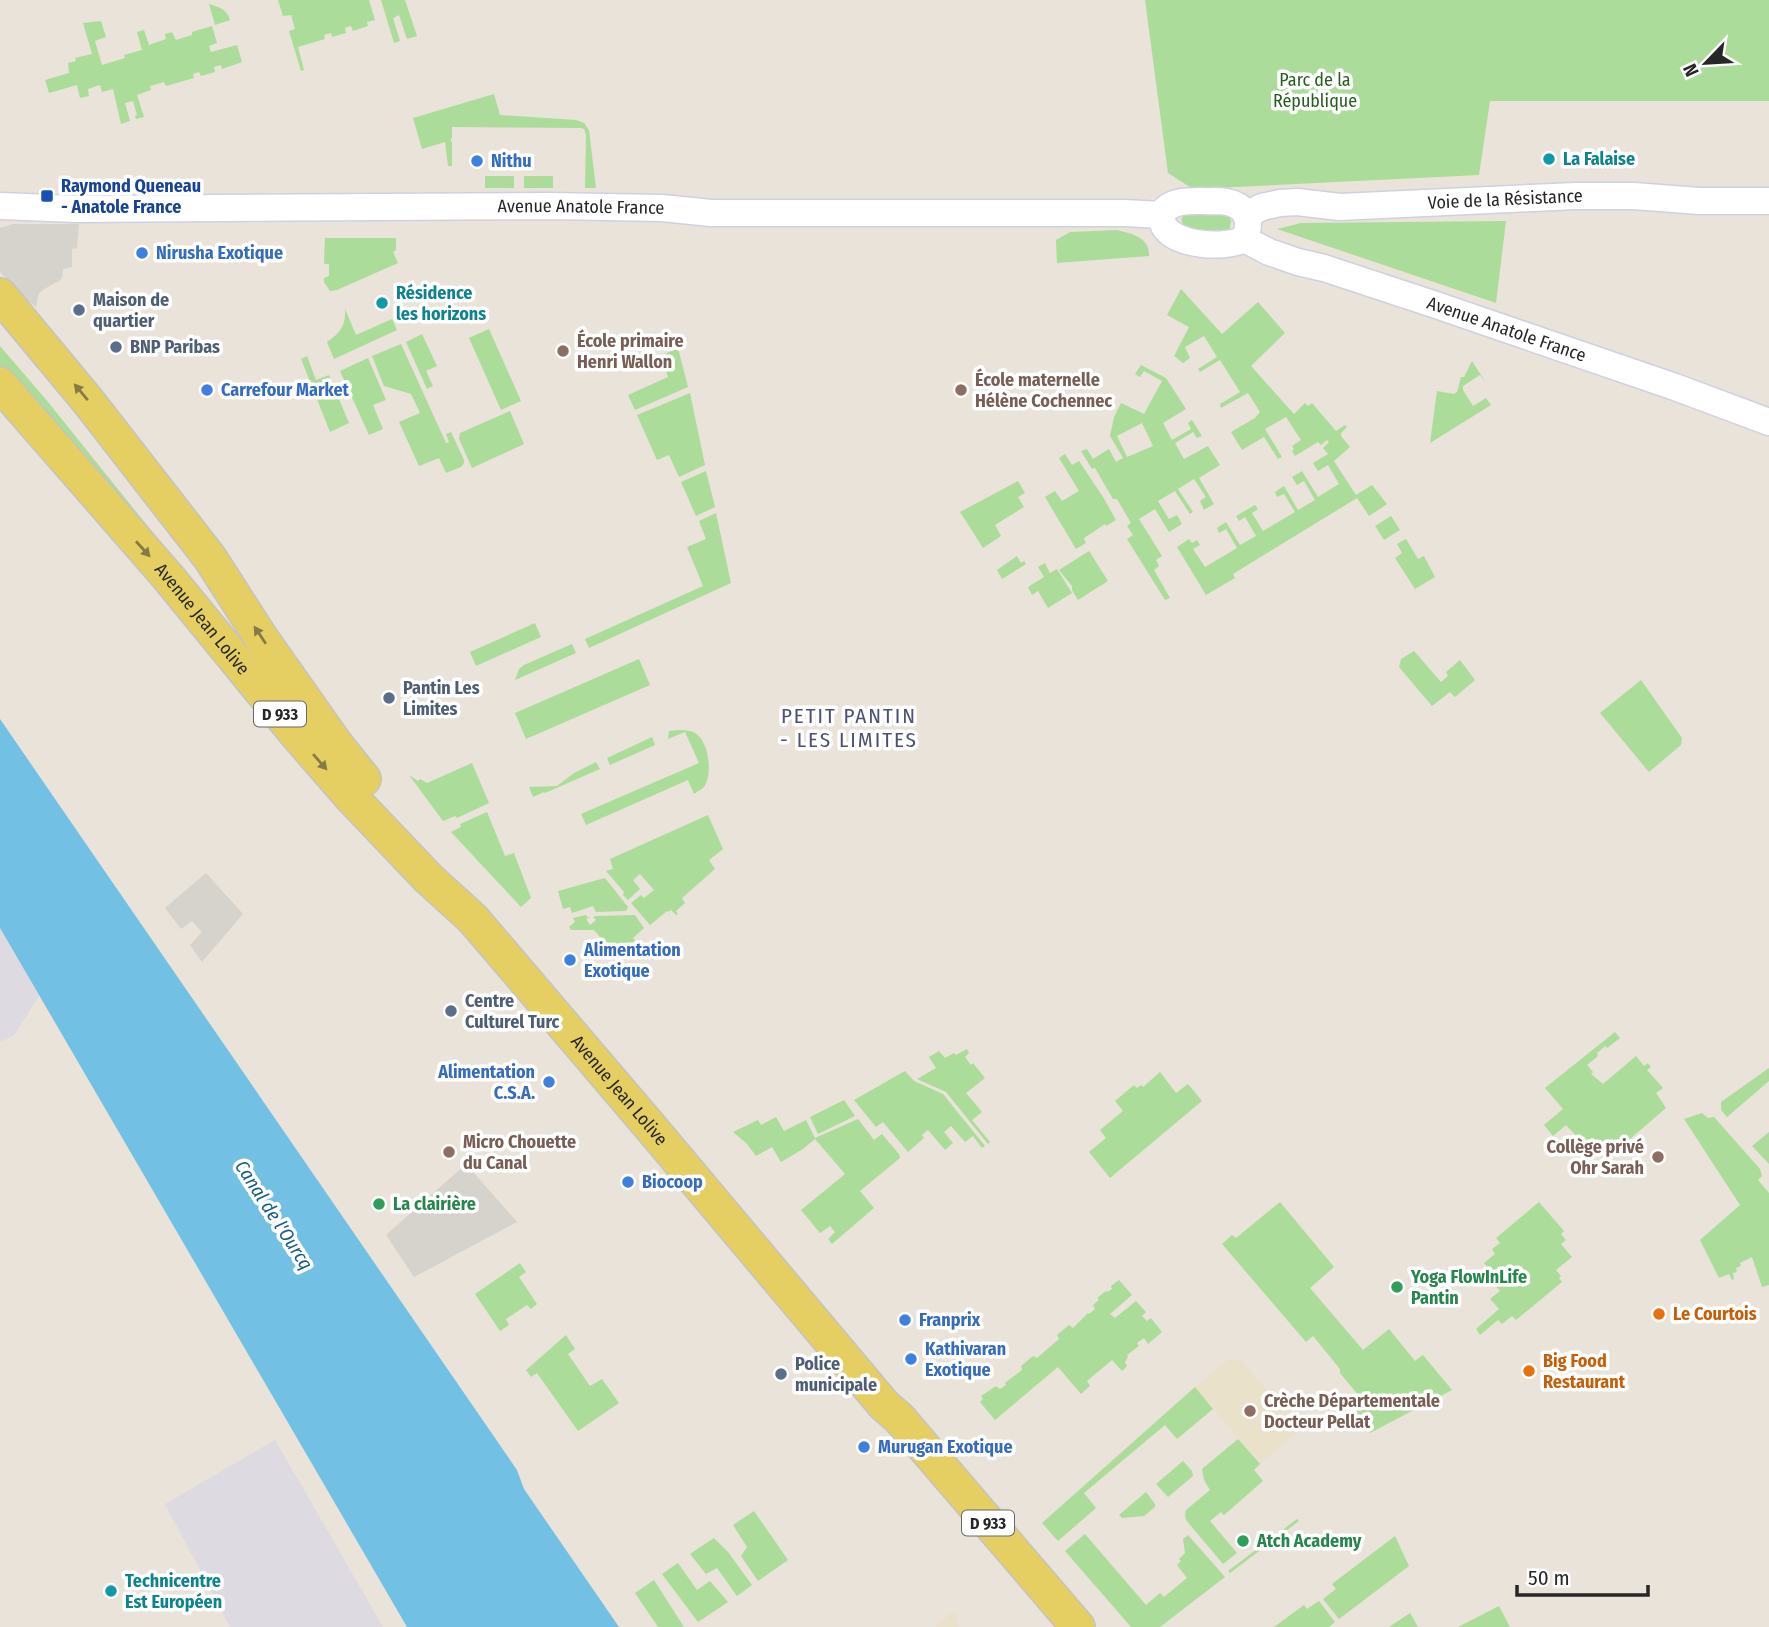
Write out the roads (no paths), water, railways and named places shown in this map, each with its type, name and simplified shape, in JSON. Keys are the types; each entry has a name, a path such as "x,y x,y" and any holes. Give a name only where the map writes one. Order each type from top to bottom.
{"main road":[{"name":"D 933","path":"0,295 88,401 210,558 260,636 336,744 441,868 473,919"},
{"name":"Avenue Jean Lolive","path":"0,384 168,577 349,794 428,878 473,919 884,1405 899,1418 1078,1627"}],"street":[{"name":"Voie de la Résistance","path":"1161,215 1163,224 1170,233 1185,240 1220,245 1237,243 1245,227 1267,206 1280,203 1297,202 1340,207 1575,196 1769,201"},
{"name":"Avenue Anatole France","path":"0,206 76,209 550,206 662,208 711,213 1161,215 1164,208 1173,204 1215,201 1234,203 1241,207 1245,227 1269,251 1436,305 1769,422"}],"water":[{"name":"Canal de l'Ourcq","path":"0,719 517,1470 524,1489 619,1627 407,1627 0,928"}],"place":[{"name":"La Falaise","path":"1549,159"},
{"name":"Nithu","path":"477,161"},
{"name":"Raymond Queneau - Anatole France","path":"47,196"},
{"name":"Nirusha Exotique","path":"142,253"},
{"name":"Résidence les horizons","path":"382,303"},
{"name":"Maison de quartier","path":"79,310"},
{"name":"BNP Paribas","path":"116,347"},
{"name":"École primaire Henri Wallon","path":"563,351"},
{"name":"Carrefour Market","path":"207,390"},
{"name":"École maternelle Hélène Cochennec","path":"961,390"},
{"name":"Pantin Les Limites","path":"389,698"},
{"name":"Alimentation Exotique","path":"570,960"},
{"name":"Centre Culturel Turc","path":"451,1011"},
{"name":"Alimentation C.S.A.","path":"549,1082"},
{"name":"Micro Chouette du Canal","path":"449,1152"},
{"name":"Collège privé Ohr Sarah","path":"1658,1157"},
{"name":"Biocoop","path":"628,1182"},
{"name":"La clairière","path":"379,1204"},
{"name":"Yoga FlowInLife Pantin","path":"1397,1287"},
{"name":"Le Courtois","path":"1659,1314"},
{"name":"Franprix","path":"905,1320"},
{"name":"Kathivaran Exotique","path":"911,1359"},
{"name":"Big Food Restaurant","path":"1529,1371"},
{"name":"Police municipale","path":"781,1374"},
{"name":"Crèche Départementale Docteur Pellat","path":"1250,1411"},
{"name":"Murugan Exotique","path":"864,1447"},
{"name":"Atch Academy","path":"1243,1541"},
{"name":"Technicentre Est Européen","path":"111,1591"}],"district":[{"name":"PETIT PANTIN - LES LIMITES","path":"849,728"}],"park label":[{"name":"Parc de la République","path":"1315,90"}]}
